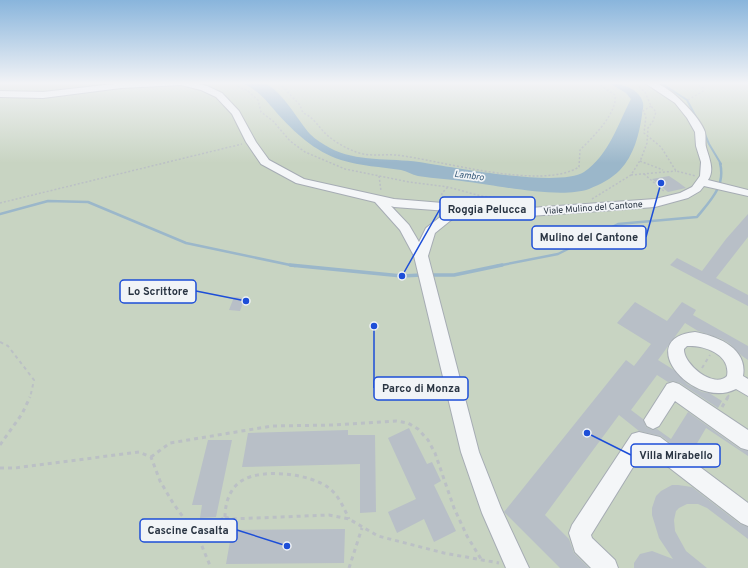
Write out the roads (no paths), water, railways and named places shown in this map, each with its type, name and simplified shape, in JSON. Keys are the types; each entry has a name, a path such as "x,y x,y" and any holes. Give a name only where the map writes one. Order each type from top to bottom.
{"lane":[{"name":"Viale Mulino del Cantone","path":"233,110 251,142 265,162 300,181 379,200 458,209 516,213 654,203 684,196 696,189 702,182"},
{"path":"685,110 700,132 701,146 706,162 705,176 702,182 748,192"},
{"path":"379,200 413,240 424,267 470,452 492,513 517,567"},
{"path":"424,267 424,245 430,231 458,209"},
{"path":"695,338 716,345 727,353 735,363 739,373 740,384 721,388 696,380 680,364 676,353 677,345 684,340 695,338"},
{"path":"653,420 673,390 748,441"},
{"path":"607,568 583,544 580,533 639,441 653,444 748,516"}],"water":[{"name":"Lambro","path":"273,110 292,110 310,134 315,138 330,148 351,156 419,162 504,175 552,178 571,176 584,172 600,157 612,138 626,110 642,110 635,144 629,158 620,170 606,181 589,189 563,193 530,191 431,178 418,176 401,170 348,162 322,152 283,120"}],"waterway":[{"path":"692,110 697,119"},
{"path":"704,132 709,144 721,164"},
{"path":"501,265 558,254 618,224 697,217 712,199 719,186 721,179 720,163"},
{"path":"0,214 48,201 88,202 186,243 290,265"},
{"path":"290,265 402,276 421,275"},
{"path":"290,265 295,266"},
{"path":"429,275 454,275 501,265"}],"place":[{"name":"Mulino del Cantone","path":"661,183"},
{"name":"Roggia Pelucca","path":"402,276"},
{"name":"Lo Scrittore","path":"246,301"},
{"name":"Parco di Monza","path":"374,326"},
{"name":"Villa Mirabello","path":"587,433"},
{"name":"Cascine Casalta","path":"287,546"}]}
